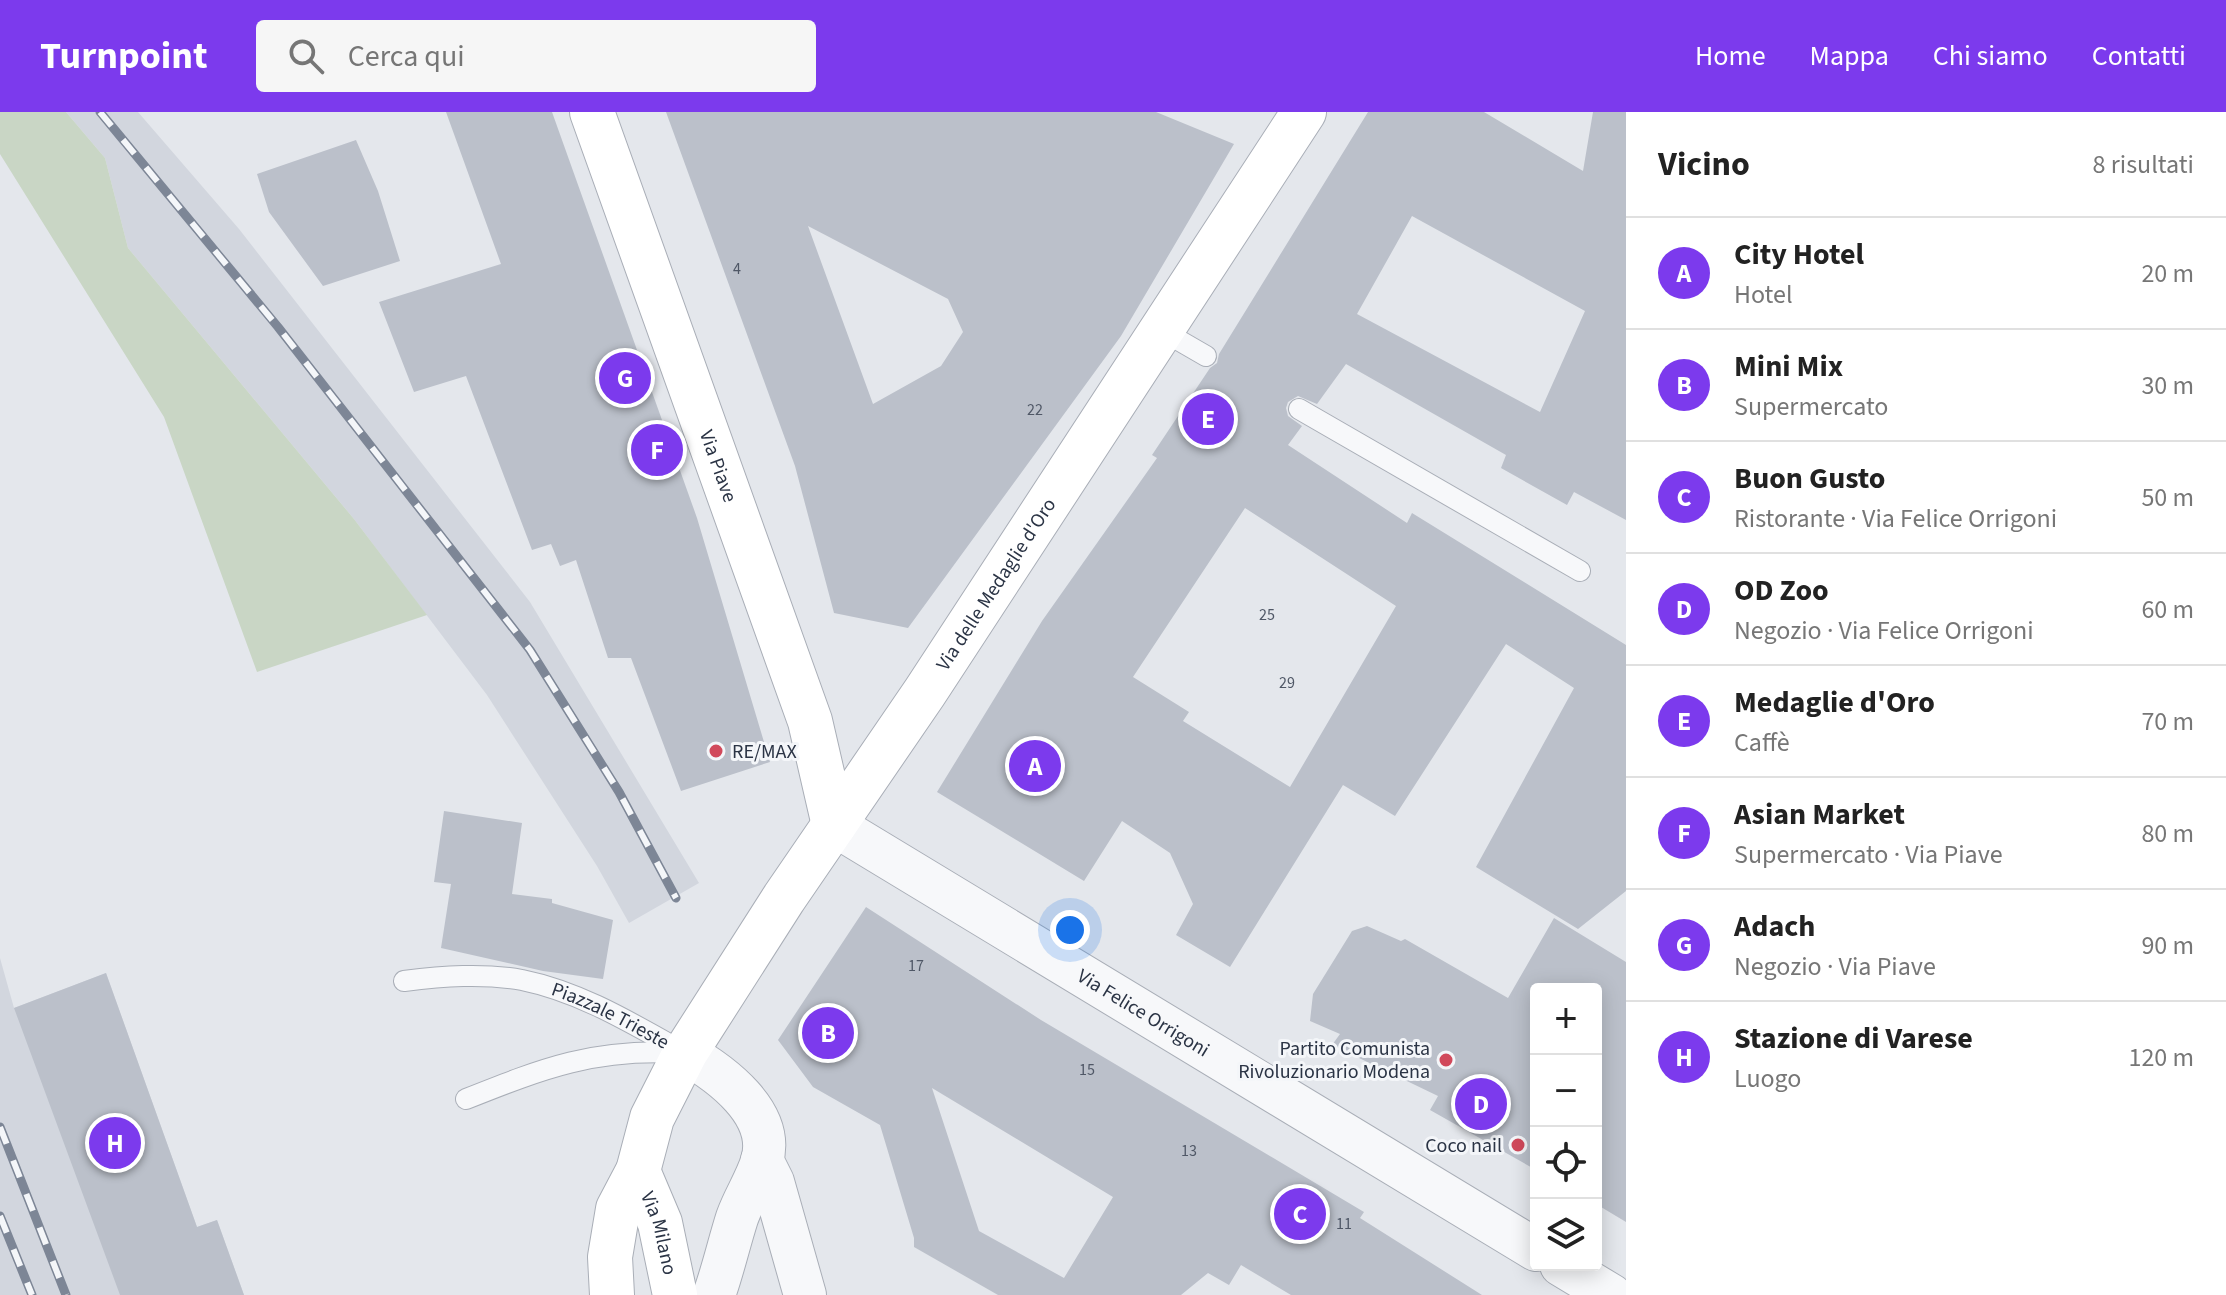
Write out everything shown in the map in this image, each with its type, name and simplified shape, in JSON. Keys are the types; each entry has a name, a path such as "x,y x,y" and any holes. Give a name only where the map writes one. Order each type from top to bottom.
{"main road":[{"name":"Via Piave","path":"592,112 810,721 834,825"},
{"name":"Via delle Medaglie d'Oro","path":"685,1053 784,898 925,692 1304,112"},
{"name":"Via Milano","path":"612,1295 610,1257 618,1209 638,1171 652,1118 685,1053"},
{"name":"Via Milano","path":"638,1171 660,1223 675,1295"}],"street":[{"name":"Via Felice Orrigoni","path":"834,825 1530,1246"},
{"path":"685,1053 719,1074 740,1094 762,1132 762,1160 738,1216 714,1295"},
{"path":"762,1160 773,1182 805,1295"},
{"path":"1571,1271 1611,1295"}],"lane":[{"path":"1161,330 1206,356"},
{"path":"1299,409 1580,571"},
{"name":"Piazzale Trieste","path":"404,981 464,976 521,980 563,991 596,1005 685,1053"},
{"name":"Piazzale Trieste","path":"466,1099 582,1058 628,1051 685,1053"}],"shaded area":[{"path":"66,112 138,112 239,229 530,602 699,883 629,923 597,866 487,695 354,519 128,248 105,158"},
{"path":"0,958 14,1008 106,973 197,1227 217,1220 244,1295 0,1295"}],"green space":[{"path":"0,112 66,112 105,158 128,248 354,519 427,615 257,672 164,417 0,154"}],"building":[{"path":"446,112 552,112 697,518 770,762 681,791 631,658 608,658 576,560 560,566 551,544 532,550 466,376 414,392 379,302 501,264"},
{"path":"666,112 1156,112 1234,144 1121,336 908,628 834,613 795,466","holes":["808,226 948,299 963,332 941,366 873,404"]},
{"path":"1368,112 1484,112 1583,171 1593,112 1626,112 1626,520 1574,492 1567,505 1501,468 1506,455 1346,364 1317,404 1298,396 1288,402 1286,408 1288,416 1302,426 1288,445 1407,523 1412,513 1626,645 1626,891 1578,929 1476,867 1574,688 1506,644 1395,816 1343,785 1230,967 1176,935 1193,904 1170,853 1122,821 1084,881 937,792 1042,621 1157,458 1152,455 1210,368 1217,363 1219,354","holes":["1412,216 1585,311 1540,412 1357,314","1245,508 1396,606 1290,787 1183,721 1189,712 1133,677"]},
{"path":"356,140 378,191 400,261 323,286 269,212 257,174"},
{"path":"444,811 522,823 512,894 552,899 552,903 613,920 603,979 543,971 441,948 451,884 434,882"},
{"path":"866,907 1041,1020 1364,1212 1360,1218 1482,1295 1291,1295 1241,1265 1229,1285 1208,1273 1181,1295 998,1295 914,1247 914,1238 880,1125 813,1087 778,1040","holes":["932,1088 1113,1197 1064,1278 979,1231"]},
{"path":"1554,918 1626,962 1626,1222 1602,1208 1602,983 1530,983 1530,1167 1430,1110 1438,1096 1332,1045 1340,1034 1310,1021 1313,994 1352,931 1367,926 1401,941 1405,939 1508,998"},
{"path":"106,973 197,1227 217,1220 244,1295 120,1295 14,1008"}],"railway":[{"path":"100,112 278,327 530,650 619,792 676,898"},
{"path":"0,1127 66,1295"},
{"path":"0,1216 32,1295"}],"place":[{"name":"Adach","path":"625,378"},
{"name":"Medaglie d'Oro","path":"1208,419"},
{"name":"Asian Market","path":"657,450"},
{"name":"RE/MAX","path":"716,751"},
{"name":"City Hotel","path":"1035,766"},
{"name":"Mini Mix","path":"828,1033"},
{"name":"Partito Comunista Rivoluzionario Modena","path":"1446,1060"},
{"name":"OD Zoo","path":"1481,1104"},
{"name":"Stazione di Varese","path":"115,1143"},
{"name":"Coco nail","path":"1518,1145"},
{"name":"Buon Gusto","path":"1300,1214"}]}
